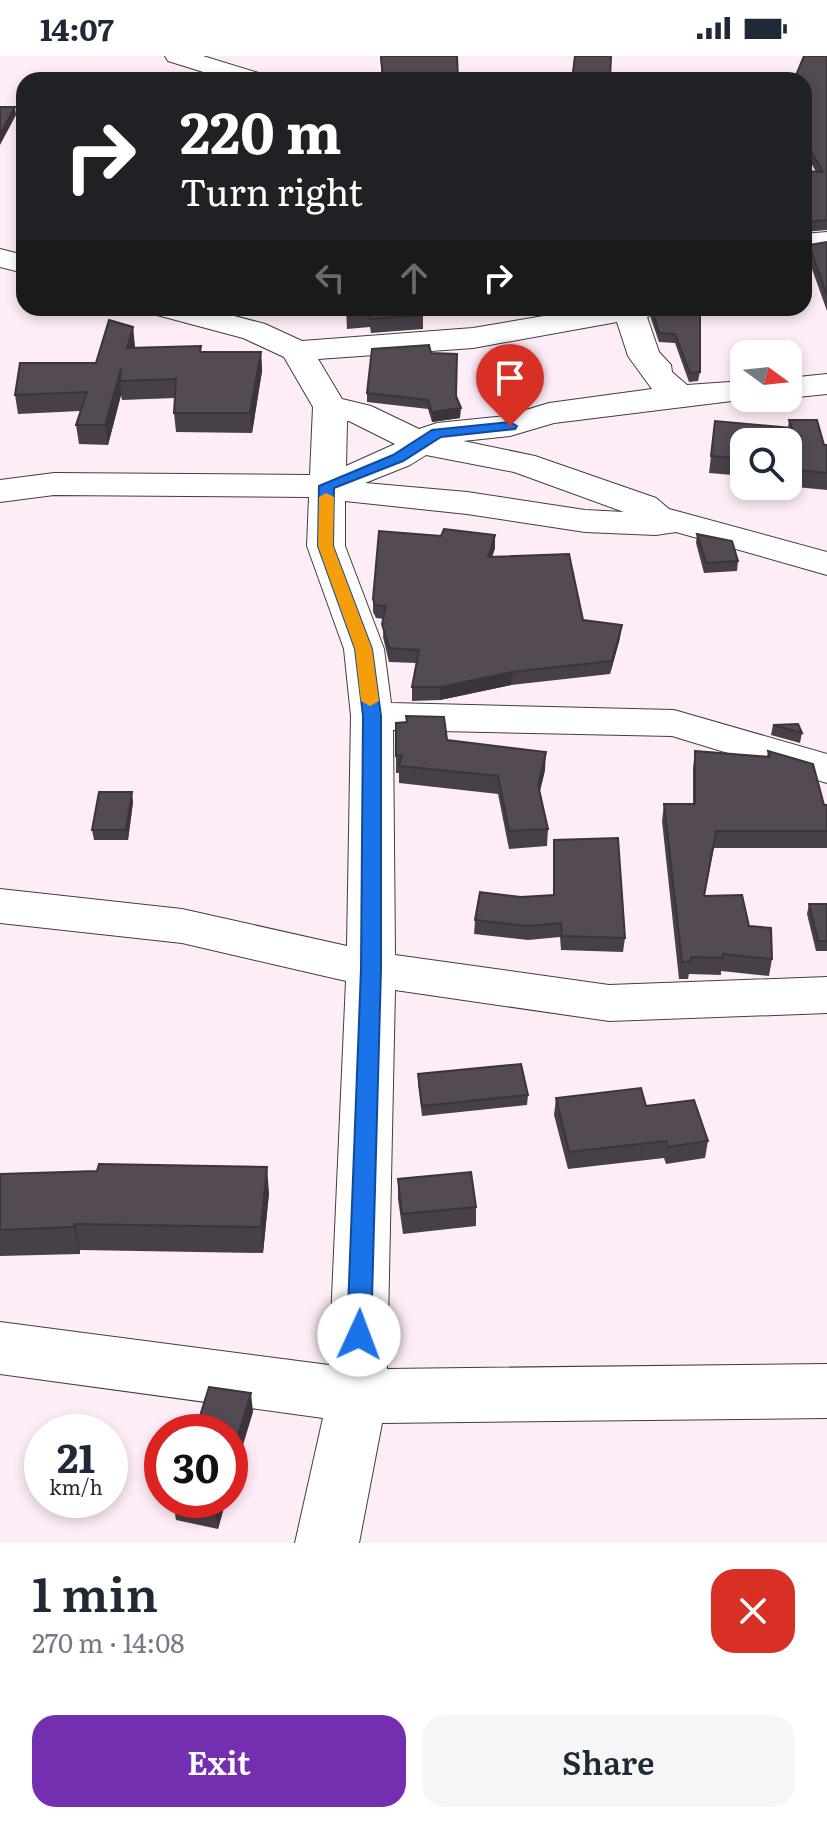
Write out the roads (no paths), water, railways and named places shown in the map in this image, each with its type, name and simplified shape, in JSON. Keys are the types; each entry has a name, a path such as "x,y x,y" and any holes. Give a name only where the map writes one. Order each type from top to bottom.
{"street":[{"path":"177,56 230,72"},
{"path":"228,316 258,320 297,351 330,407 326,546 364,649 372,716 371,969 357,1396 327,1543"},
{"path":"297,351 473,338 602,316"},
{"path":"638,316 644,356 655,365 656,375 679,396"},
{"path":"802,387 827,384"},
{"path":"326,486 398,458 437,433 510,426 549,413 730,392"},
{"path":"330,407 359,413 420,443 523,463 643,506 662,520 678,521 827,564"},
{"path":"0,491 54,484 326,486 361,494 467,503 585,521 656,524 662,520"},
{"path":"372,716 674,723 827,769"},
{"path":"0,906 182,926 371,969 609,1003 827,995"},
{"path":"0,1348 357,1396 827,1391"}]}
